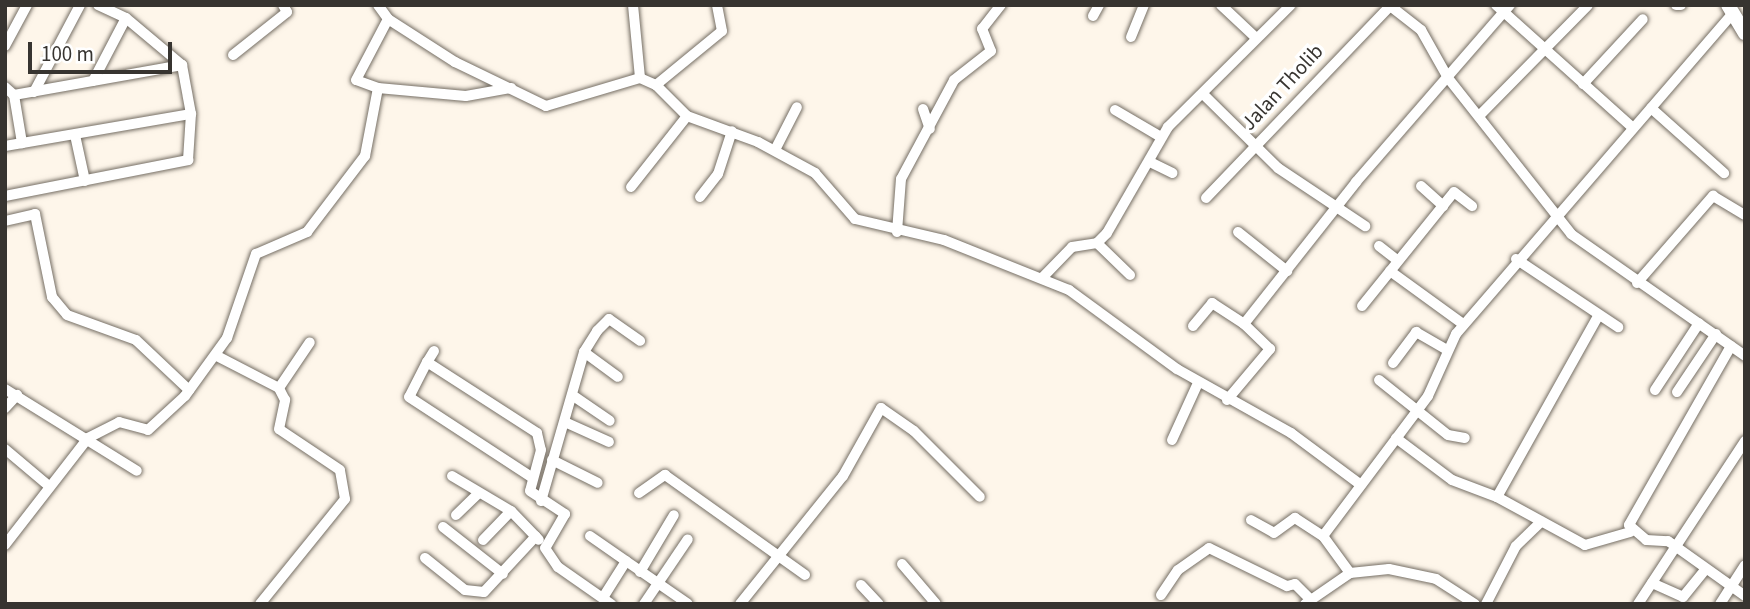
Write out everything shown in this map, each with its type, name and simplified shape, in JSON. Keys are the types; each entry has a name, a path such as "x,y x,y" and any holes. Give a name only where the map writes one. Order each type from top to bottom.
{"street":[{"path":"5,46 27,5"},
{"path":"34,92 80,5"},
{"path":"5,196 184,163 191,114 182,65 126,18 98,5"},
{"path":"233,55 287,12 283,5"},
{"path":"378,5 388,19 511,88 551,106 640,78 656,85 687,116 732,131 775,150 826,181 855,219 897,232 944,240 1042,278 1083,299 1198,383 1290,433 1361,485"},
{"path":"634,5 640,78"},
{"path":"656,85 722,31 717,5"},
{"path":"897,232 901,179 957,76 991,51 982,29 1001,5"},
{"path":"1131,37 1144,5"},
{"path":"1221,5 1255,37"},
{"path":"1042,278 1072,247 1097,243 1124,212 1161,137 1204,95 1255,37 1291,5"},
{"path":"1480,115 1588,5"},
{"path":"1389,6 1421,30 1448,78 1480,115 1555,218 1637,284 1716,334 1745,356"},
{"name":"Jalan Tholib","path":"1206,198 1253,145 1389,6"},
{"path":"1244,324 1336,206 1448,78 1503,8 1542,49 1632,127"},
{"path":"1323,536 1417,409 1463,324 1516,259 1651,108 1731,9 1745,33"},
{"path":"93,81 126,18"},
{"path":"388,19 356,80 378,88 466,96 511,88"},
{"path":"1583,84 1643,19"},
{"path":"11,103 34,92 182,65"},
{"path":"5,87 22,143"},
{"path":"5,545 88,438 119,422 152,429 217,356 256,254 307,232 365,156 378,88"},
{"path":"1204,95 1253,145 1365,226"},
{"path":"775,150 797,107"},
{"path":"1651,108 1724,173"},
{"path":"923,109 930,129"},
{"path":"1115,110 1161,137"},
{"path":"5,146 191,114"},
{"path":"631,187 687,116"},
{"path":"700,197 718,174 732,131"},
{"path":"75,135 85,181"},
{"path":"1150,162 1173,173"},
{"path":"1421,186 1443,206"},
{"path":"1362,306 1454,192 1472,206"},
{"path":"1637,284 1713,196 1745,215"},
{"path":"5,221 35,214 52,297 67,316 136,340 189,390"},
{"path":"1238,232 1287,271"},
{"path":"1097,243 1130,275"},
{"path":"1379,246 1397,260"},
{"path":"1516,259 1618,327"},
{"path":"1390,271 1463,324"},
{"path":"1193,326 1213,303 1244,324 1270,349 1227,400"},
{"path":"1497,496 1598,316"},
{"path":"541,500 575,397 584,352 606,319 640,341"},
{"path":"1655,390 1699,323"},
{"path":"1393,363 1416,332 1447,350"},
{"path":"1677,392 1716,334"},
{"path":"260,604 345,499 347,485 340,470 281,435 279,388 310,342"},
{"path":"1630,532 1630,514 1731,346"},
{"path":"434,351 409,397 533,478"},
{"path":"584,352 618,377"},
{"path":"217,356 279,388"},
{"path":"427,362 537,433 541,450 530,491 565,514 545,548"},
{"path":"1380,380 1448,435 1465,438"},
{"path":"1172,440 1198,383"},
{"path":"5,389 88,438 137,471"},
{"path":"5,408 17,395"},
{"path":"575,397 610,421"},
{"path":"740,604 843,476 881,408 914,431 980,497"},
{"path":"566,423 608,442"},
{"path":"1395,438 1452,480 1497,496 1585,545 1630,532 1675,548 1745,596"},
{"path":"1638,604 1745,440"},
{"path":"5,449 49,486"},
{"path":"552,460 598,483"},
{"path":"639,493 665,475 804,575"},
{"path":"452,476 478,494 511,511 536,536 558,567 607,600 626,561"},
{"path":"456,515 478,494"},
{"path":"483,540 511,511"},
{"path":"640,572 674,515"},
{"path":"1251,520 1274,533 1295,518 1323,536 1350,573"},
{"path":"1486,604 1516,546 1541,522"},
{"path":"443,527 503,574"},
{"path":"425,558 466,590 484,592 536,536"},
{"path":"590,536 688,604"},
{"path":"644,604 688,539"},
{"path":"1161,595 1178,570 1209,548 1287,586 1296,584 1307,601 1350,573 1424,574 1475,604"},
{"path":"902,564 936,604"},
{"path":"1720,604 1745,565"},
{"path":"1652,583 1683,597 1706,569"},
{"path":"861,585 879,604"}]}
